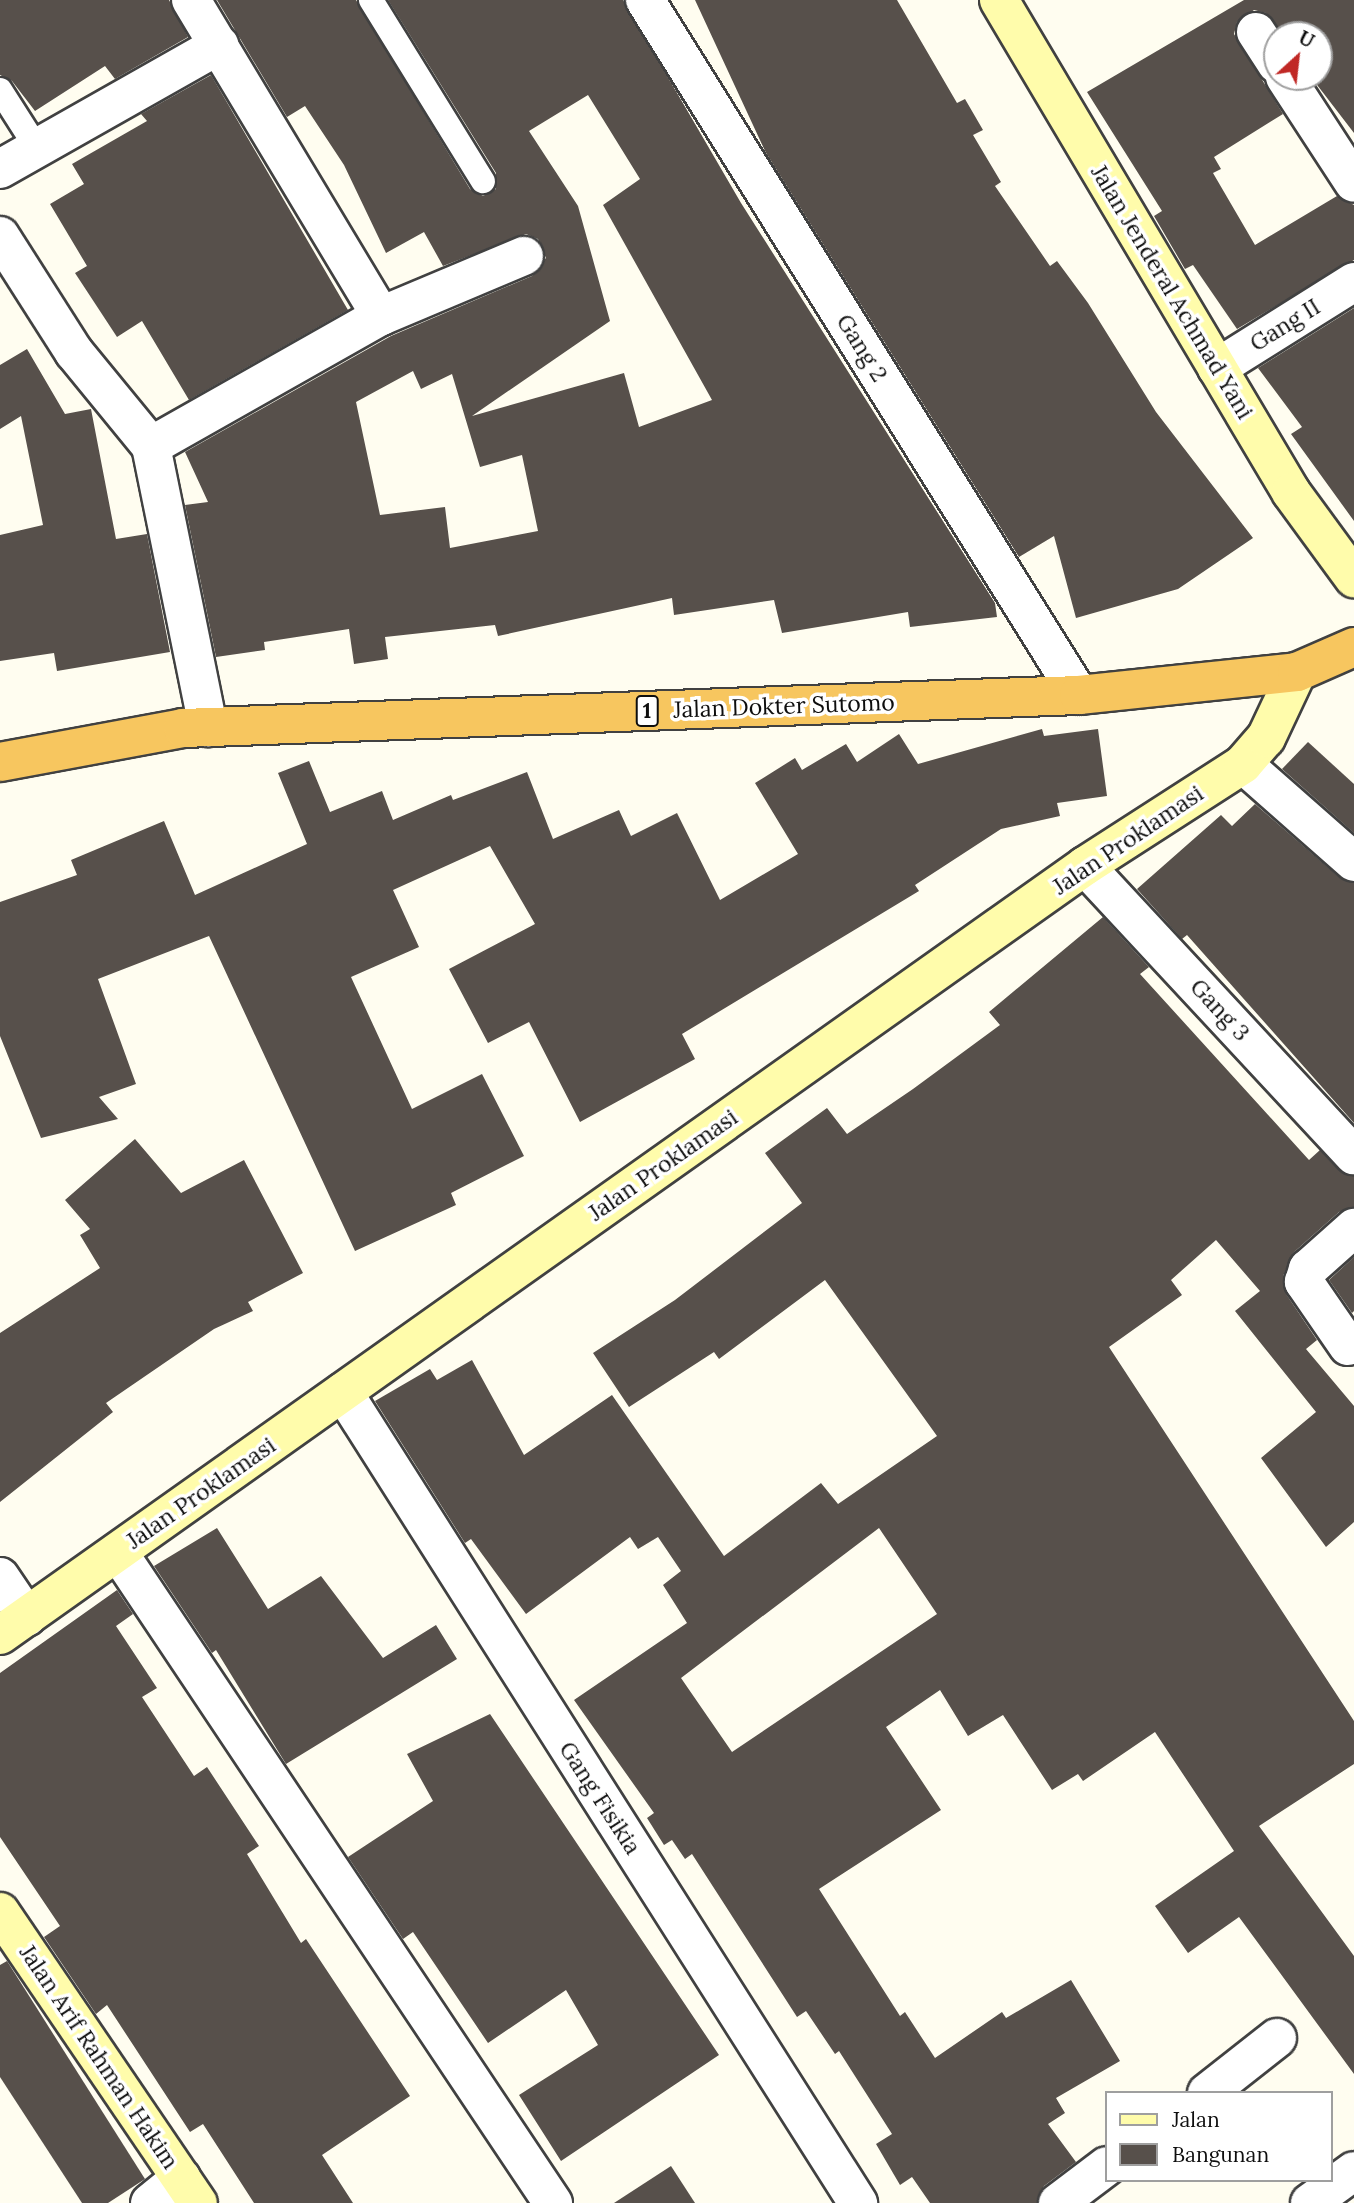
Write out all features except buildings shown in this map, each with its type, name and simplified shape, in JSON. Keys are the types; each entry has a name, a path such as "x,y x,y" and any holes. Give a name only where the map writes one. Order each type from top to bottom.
{"highway":[{"name":"Jalan Dokter Sutomo","path":"0,762 208,727 1079,695 1297,672 1354,647"}],"main road":[{"name":"Jalan Jenderal Achmad Yani","path":"999,0 1291,492 1354,578"},
{"name":"Jalan Proklamasi","path":"13,1626 1085,866 1243,764 1266,738 1297,672"},
{"name":"Jalan Arif Rahman Hakim","path":"0,1912 189,2191"}],"street":[{"path":"191,0 381,316"},
{"name":"Gang 2","path":"645,0 1079,695"},
{"path":"1256,32 1263,43"},
{"path":"0,169 219,45"},
{"path":"1294,91 1354,183"},
{"path":"0,236 74,352 151,446 208,727"},
{"path":"151,446 381,316 524,256"},
{"name":"Gang II","path":"1217,368 1354,282"},
{"path":"1243,764 1354,862"},
{"name":"Gang 3","path":"1085,866 1354,1155"},
{"path":"1348,1346 1304,1282 1308,1269 1354,1228"},
{"name":"Gang Fisikia","path":"343,1392 858,2203"},
{"path":"118,1552 553,2203"},
{"path":"0,1577 13,1626"},
{"path":"1210,2091 1277,2038"},
{"path":"1058,2203 1106,2167"},
{"path":"1310,2203 1354,2171"},
{"path":"150,2203 189,2191"}],"lane":[{"path":"371,0 483,181"},
{"path":"0,90 37,148"}]}
